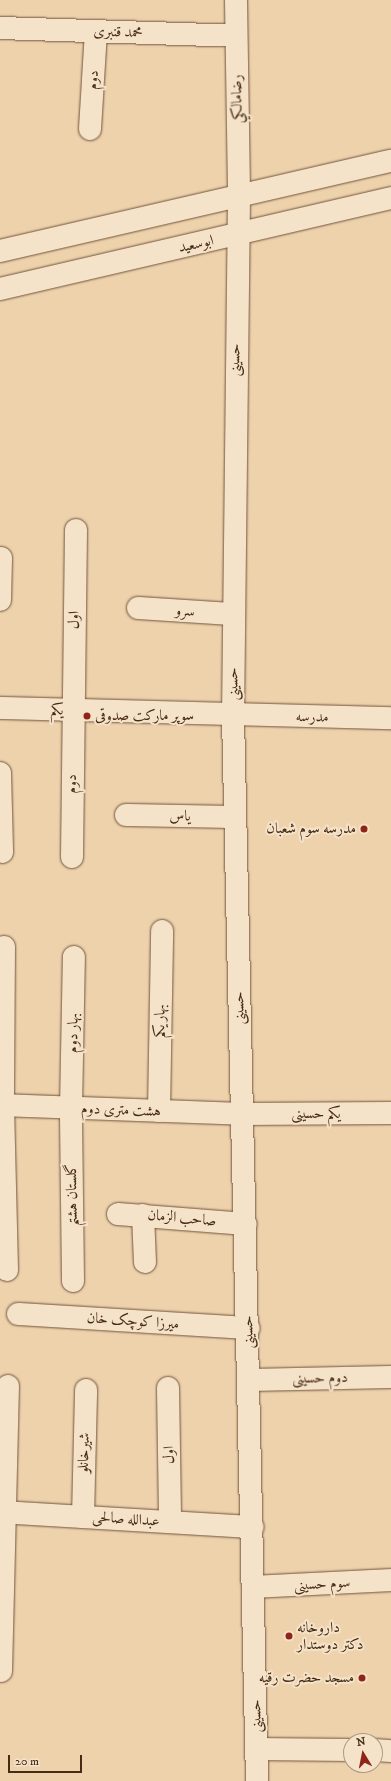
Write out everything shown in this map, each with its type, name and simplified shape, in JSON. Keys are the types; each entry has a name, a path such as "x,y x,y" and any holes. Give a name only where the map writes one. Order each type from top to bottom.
{"street":[{"name":"رضامالكي","path":"236,0 239,198 237,235"},
{"name":"محمد قنبری","path":"0,28 236,36"},
{"name":"دوم","path":"90,129 96,31"},
{"path":"0,251 239,198 391,161"},
{"name":"ابوسعید","path":"0,289 391,198"},
{"name":"حسینی","path":"237,235 232,614 233,716 242,1114 249,1328 257,1781"},
{"name":"اول","path":"72,710 76,530"},
{"path":"0,600 1,558"},
{"name":"سرو","path":"138,608 232,614"},
{"name":"یکم","path":"0,708 233,716"},
{"name":"دوم","path":"72,710 72,857"},
{"name":"مدرسه","path":"233,716 391,718"},
{"path":"0,773 2,852"},
{"name":"یاس","path":"126,815 235,817"},
{"name":"بهار یکم","path":"159,1111 162,931"},
{"path":"4,947 1,1106 7,1270"},
{"name":"بهار دوم","path":"71,1108 74,957"},
{"name":"هشت متری دوم","path":"1,1106 242,1114"},
{"name":"گلستان هشتم","path":"71,1108 73,1281"},
{"name":"یکم حسینی","path":"242,1114 391,1113"},
{"name":"صاحب الزمان","path":"118,1214 246,1224"},
{"path":"143,1215 145,1262"},
{"name":"میرزا کوچک خان","path":"18,1314 249,1328"},
{"name":"دوم حسینی","path":"249,1380 391,1376"},
{"path":"1,1670 3,1512 8,1386"},
{"name":"اول","path":"168,1388 170,1522"},
{"name":"شیرخانلو","path":"83,1517 86,1390"},
{"name":"عبدالله صالحی","path":"3,1512 253,1527"},
{"name":"سوم حسینی","path":"253,1587 391,1580"},
{"path":"256,1749 343,1750"}],"place":[{"name":"سوپر مارکت صدوقی","path":"87,716"},
{"name":"مدرسه سوم شعبان","path":"364,829"},
{"name":"داروخانه دکتر دوستدار","path":"289,1636"},
{"name":"مسجد حضرت رقیه","path":"362,1678"}]}
